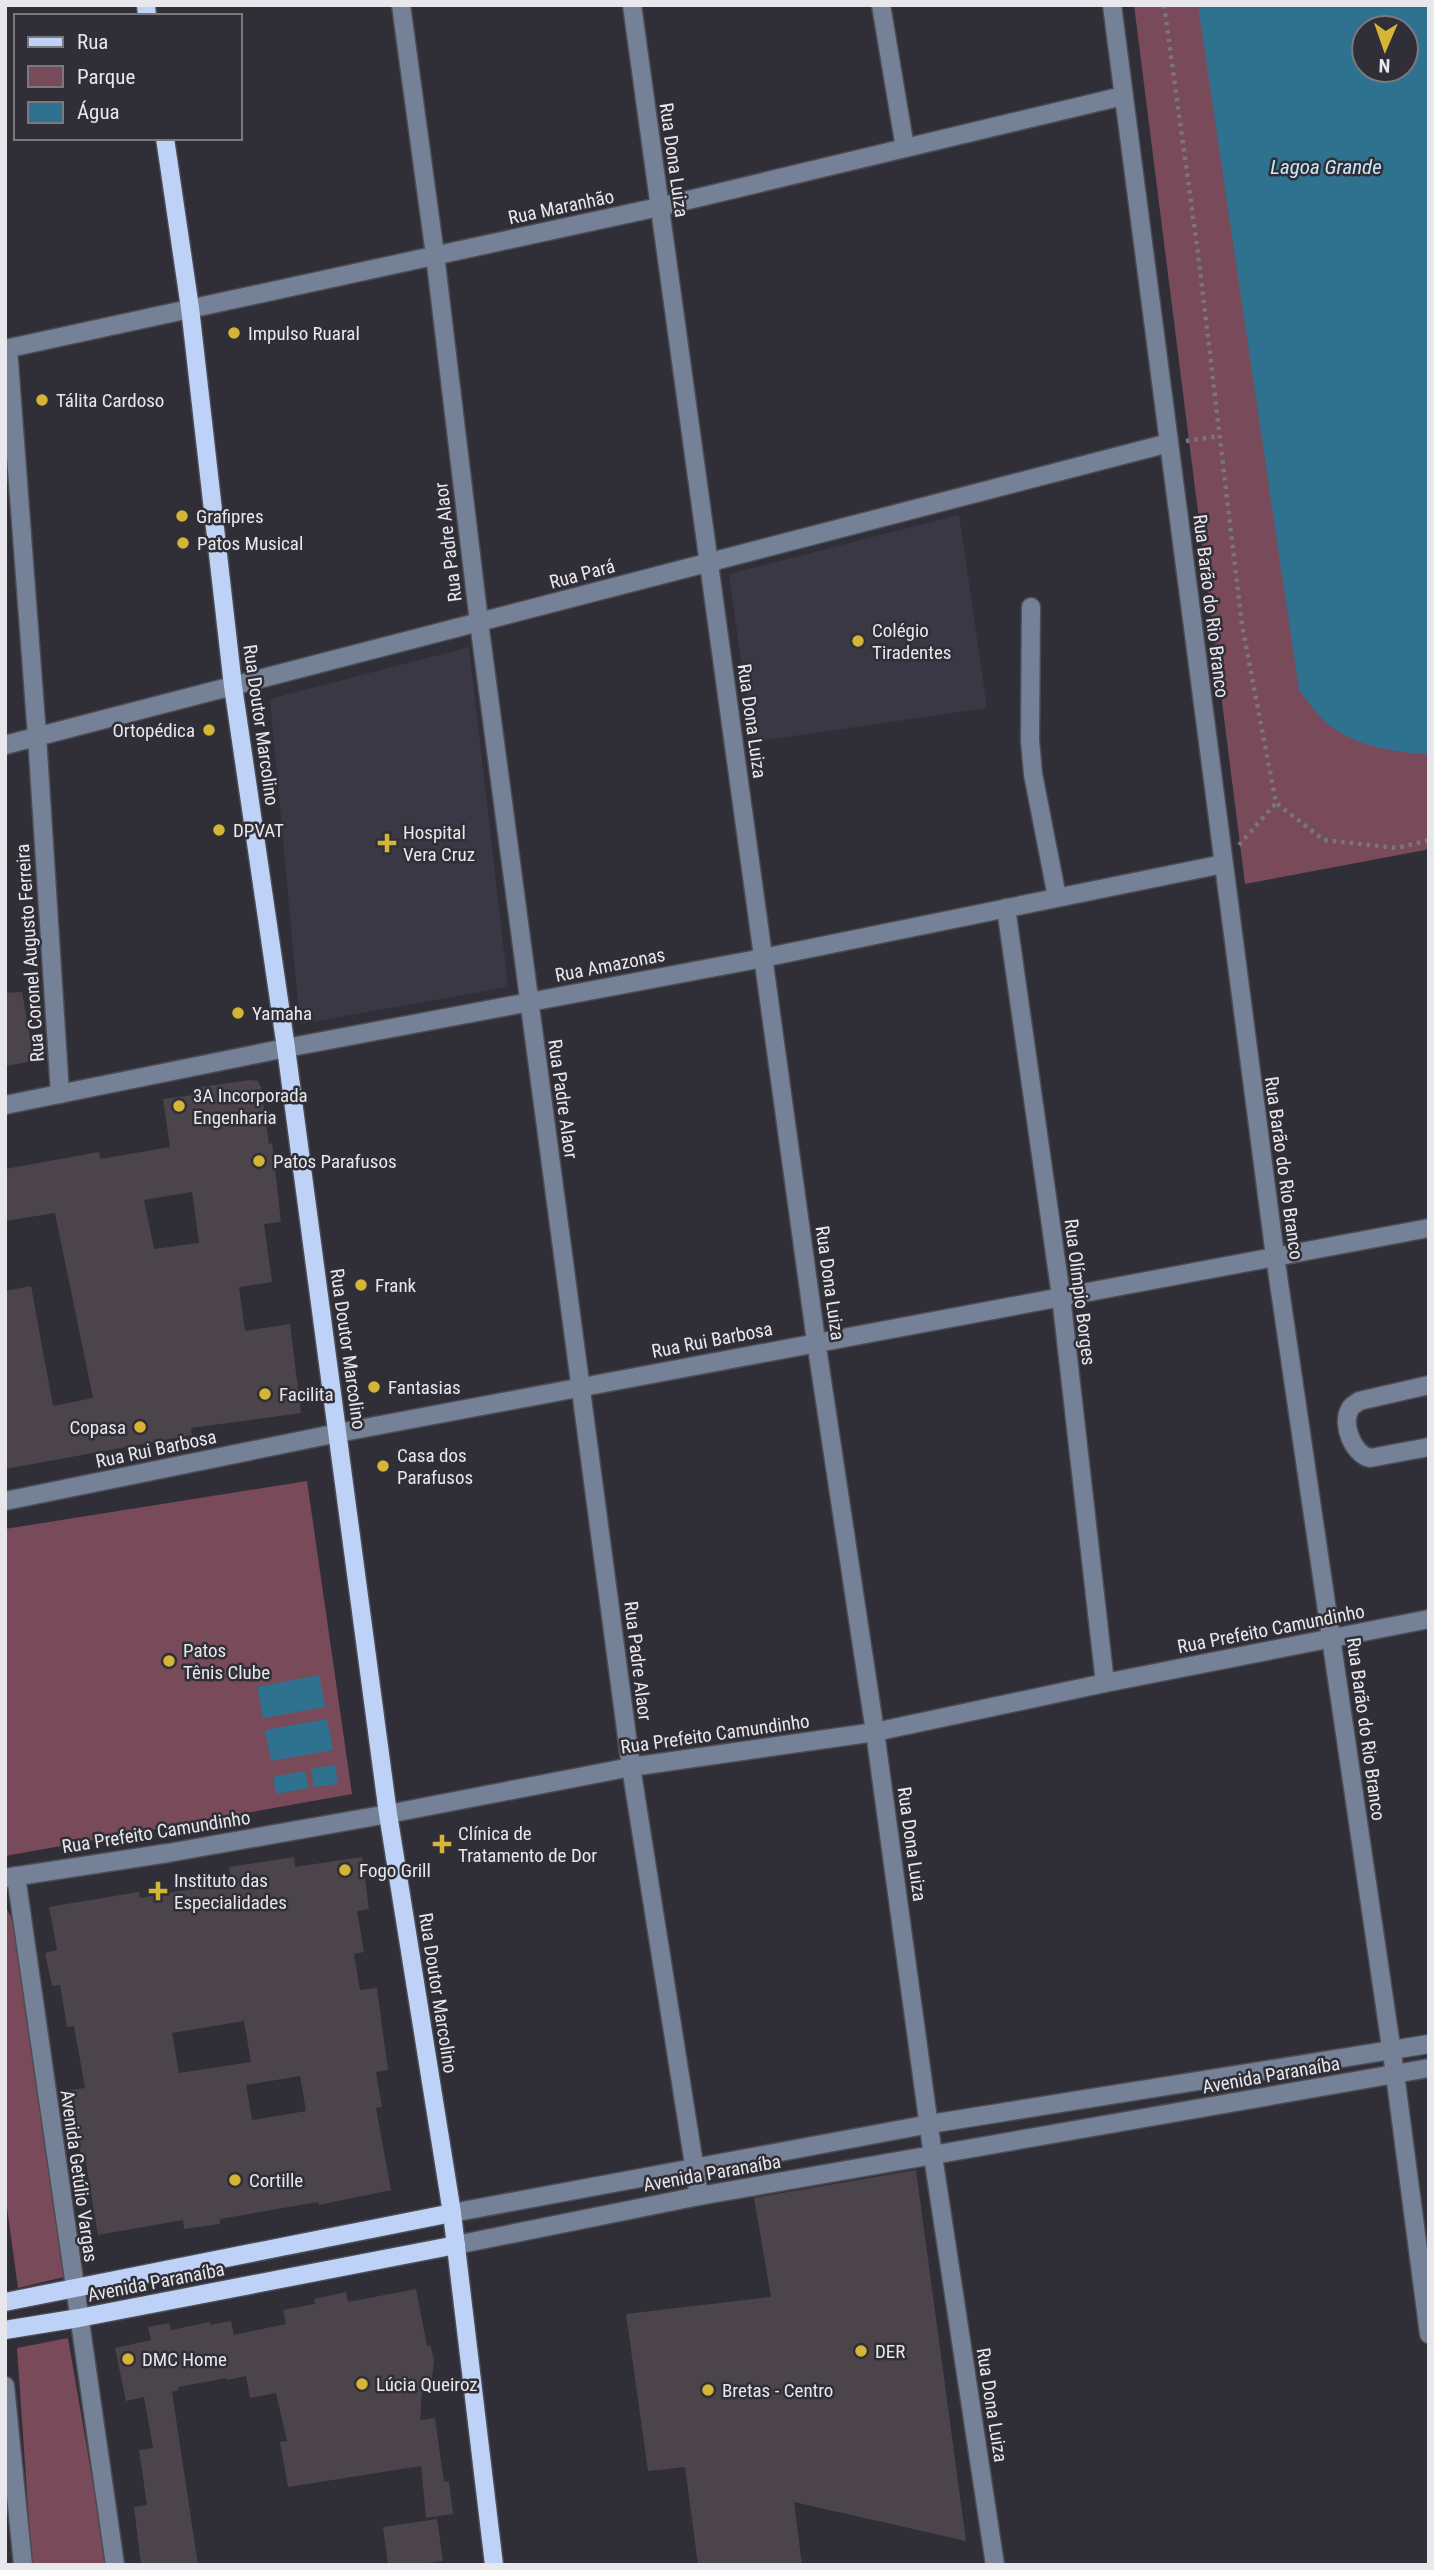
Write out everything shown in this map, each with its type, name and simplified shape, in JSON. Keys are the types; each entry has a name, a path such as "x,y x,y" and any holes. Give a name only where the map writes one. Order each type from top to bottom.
{"main road":[{"name":"Rua Doutor Marcolino","path":"165,140 190,308 233,686 286,1048 388,1814 452,2213 494,2565"},
{"name":"Avenida Paranaíba","path":"5,2302 452,2213"},
{"name":"Avenida Paranaíba","path":"5,2330 456,2245"}],"street":[{"name":"Rua Padre Alaor","path":"401,5 435,255 528,1002 631,1767 699,2196"},
{"name":"Rua Dona Luiza","path":"632,5 816,1341 875,1732 933,2156 995,2565"},
{"path":"881,5 905,148"},
{"name":"Rua Barão do Rio Branco","path":"1112,5 1275,1256 1395,2074 1429,2334"},
{"name":"Rua Maranhão","path":"7,349 659,207 1124,96"},
{"name":"Rua Coronel Augusto Ferreira","path":"7,349 37,736 60,1094"},
{"name":"Rua Pará","path":"5,745 1169,443"},
{"path":"1031,607 1030,740 1033,775 1058,897"},
{"name":"Rua Amazonas","path":"5,1105 286,1048 763,958 1223,864"},
{"name":"Rua Olímpio Borges","path":"1006,908 1061,1296 1105,1683"},
{"name":"Rua Rui Barbosa","path":"5,1501 338,1433 816,1341 1429,1228"},
{"path":"1429,1385 1359,1401 1350,1408 1347,1421 1353,1447 1361,1456 1370,1458 1429,1447"},
{"name":"Rua Prefeito Camundinho","path":"11,1877 168,1853 388,1814 631,1767 875,1732 1429,1619"},
{"name":"Avenida Getúlio Vargas","path":"11,1877 12,1900 75,2289 115,2565"},
{"name":"Avenida Paranaíba","path":"452,2213 930,2124 1429,2044"},
{"name":"Avenida Paranaíba","path":"456,2245 699,2196 1429,2068"},
{"path":"615,2182 621,2212"},
{"path":"543,2196 548,2227"},
{"path":"5,2386 23,2565"}],"path":[{"path":"1164,5 1198,253 1244,636 1276,803 1324,840 1397,848 1429,840"},
{"path":"1169,443 1220,436"},
{"path":"1223,864 1276,803"}],"shaded area":[{"name":"Colégio Tiradentes","path":"959,515 987,708 752,742 729,574"},
{"name":"Hospital Vera Cruz","path":"469,647 508,987 300,1024 270,699"}],"green space":[{"name":"Lagoa Grande","path":"1134,5 1429,5 1429,848 1245,884"},
{"name":"Patos Tênis Clube","path":"307,1481 352,1794 5,1856 5,1529"},
{"path":"5,1906 14,1922 64,2277 18,2288 5,2193"},
{"path":"68,2338 107,2565 32,2565 17,2348"}],"water":[{"name":"Lagoa Grande","path":"1198,5 1429,5 1429,754 1389,750 1363,743 1339,732 1316,712 1299,690"},
{"path":"319,1675 325,1707 263,1718 257,1687"},
{"path":"327,1719 333,1750 271,1761 265,1730"},
{"path":"335,1765 338,1784 314,1787 311,1769"},
{"path":"305,1771 309,1788 276,1794 273,1777"}],"building":[{"path":"22,992 34,1061 5,1066 5,993"},
{"path":"250,1080 258,1081 261,1087 269,1144 272,1143 281,1222 264,1224 272,1282 239,1287 245,1331 290,1324 301,1413 191,1428 192,1435 5,1469 5,1291 31,1286 53,1406 93,1398 55,1213 5,1221 5,1169 99,1152 100,1159 170,1147 163,1099 202,1094 201,1087","holes":["192,1192 199,1243 154,1249 144,1200"]},
{"path":"294,1857 295,1867 362,1857 369,1909 357,1911 364,1952 354,1954 360,1990 377,1988 388,2070 376,2072 382,2107 376,2108 391,2190 319,2205 318,2202 220,2219 220,2224 184,2229 183,2220 98,2235 86,2163 82,2164 70,2090 85,2088 74,2026 67,2027 60,1985 52,1986 45,1953 57,1950 49,1907 139,1892 140,1898 232,1882 229,1867","holes":["244,2021 251,2062 179,2073 172,2033","300,2076 306,2111 252,2120 246,2085"]},
{"name":"DER","path":"916,2170 966,2541 794,2502 802,2565 698,2565 685,2467 648,2471 626,2314 771,2297 754,2198"},
{"path":"416,2289 427,2346 430,2345 434,2360 432,2378 422,2391 420,2420 435,2418 444,2482 449,2481 453,2514 426,2518 421,2466 288,2487 280,2442 287,2441 276,2393 250,2398 246,2376 227,2378 178,2387 179,2390 172,2392 198,2565 141,2565 134,2507 147,2505 139,2450 153,2448 144,2397 126,2401 115,2348 151,2340 148,2327 169,2323 171,2330 210,2322 210,2325 231,2321 234,2335 286,2324 283,2310 315,2304 314,2299 346,2292 348,2302"},
{"path":"437,2519 443,2561 388,2565 383,2527"}],"place":[{"name":"Impulso Ruaral","path":"234,333"},
{"name":"Tálita Cardoso","path":"42,400"},
{"name":"Grafipres","path":"182,516"},
{"name":"Patos Musical","path":"183,543"},
{"name":"Colégio Tiradentes","path":"858,641"},
{"name":"Ortopédica","path":"209,730"},
{"name":"DPVAT","path":"219,830"},
{"name":"Hospital Vera Cruz","path":"387,843"},
{"name":"Yamaha","path":"238,1013"},
{"name":"3A Incorporada Engenharia","path":"179,1106"},
{"name":"Patos Parafusos","path":"259,1161"},
{"name":"Frank","path":"361,1285"},
{"name":"Fantasias","path":"374,1387"},
{"name":"Facilita","path":"265,1394"},
{"name":"Copasa","path":"140,1427"},
{"name":"Casa dos Parafusos","path":"383,1466"},
{"name":"Patos Tênis Clube","path":"169,1661"},
{"name":"Clínica de Tratamento de Dor","path":"442,1844"},
{"name":"Fogo Grill","path":"345,1870"},
{"name":"Instituto das Especialidades","path":"158,1891"},
{"name":"Cortille","path":"235,2180"},
{"name":"DER","path":"861,2351"},
{"name":"DMC Home","path":"128,2359"},
{"name":"Lúcia Queiroz","path":"362,2384"},
{"name":"Bretas - Centro","path":"708,2390"}]}
